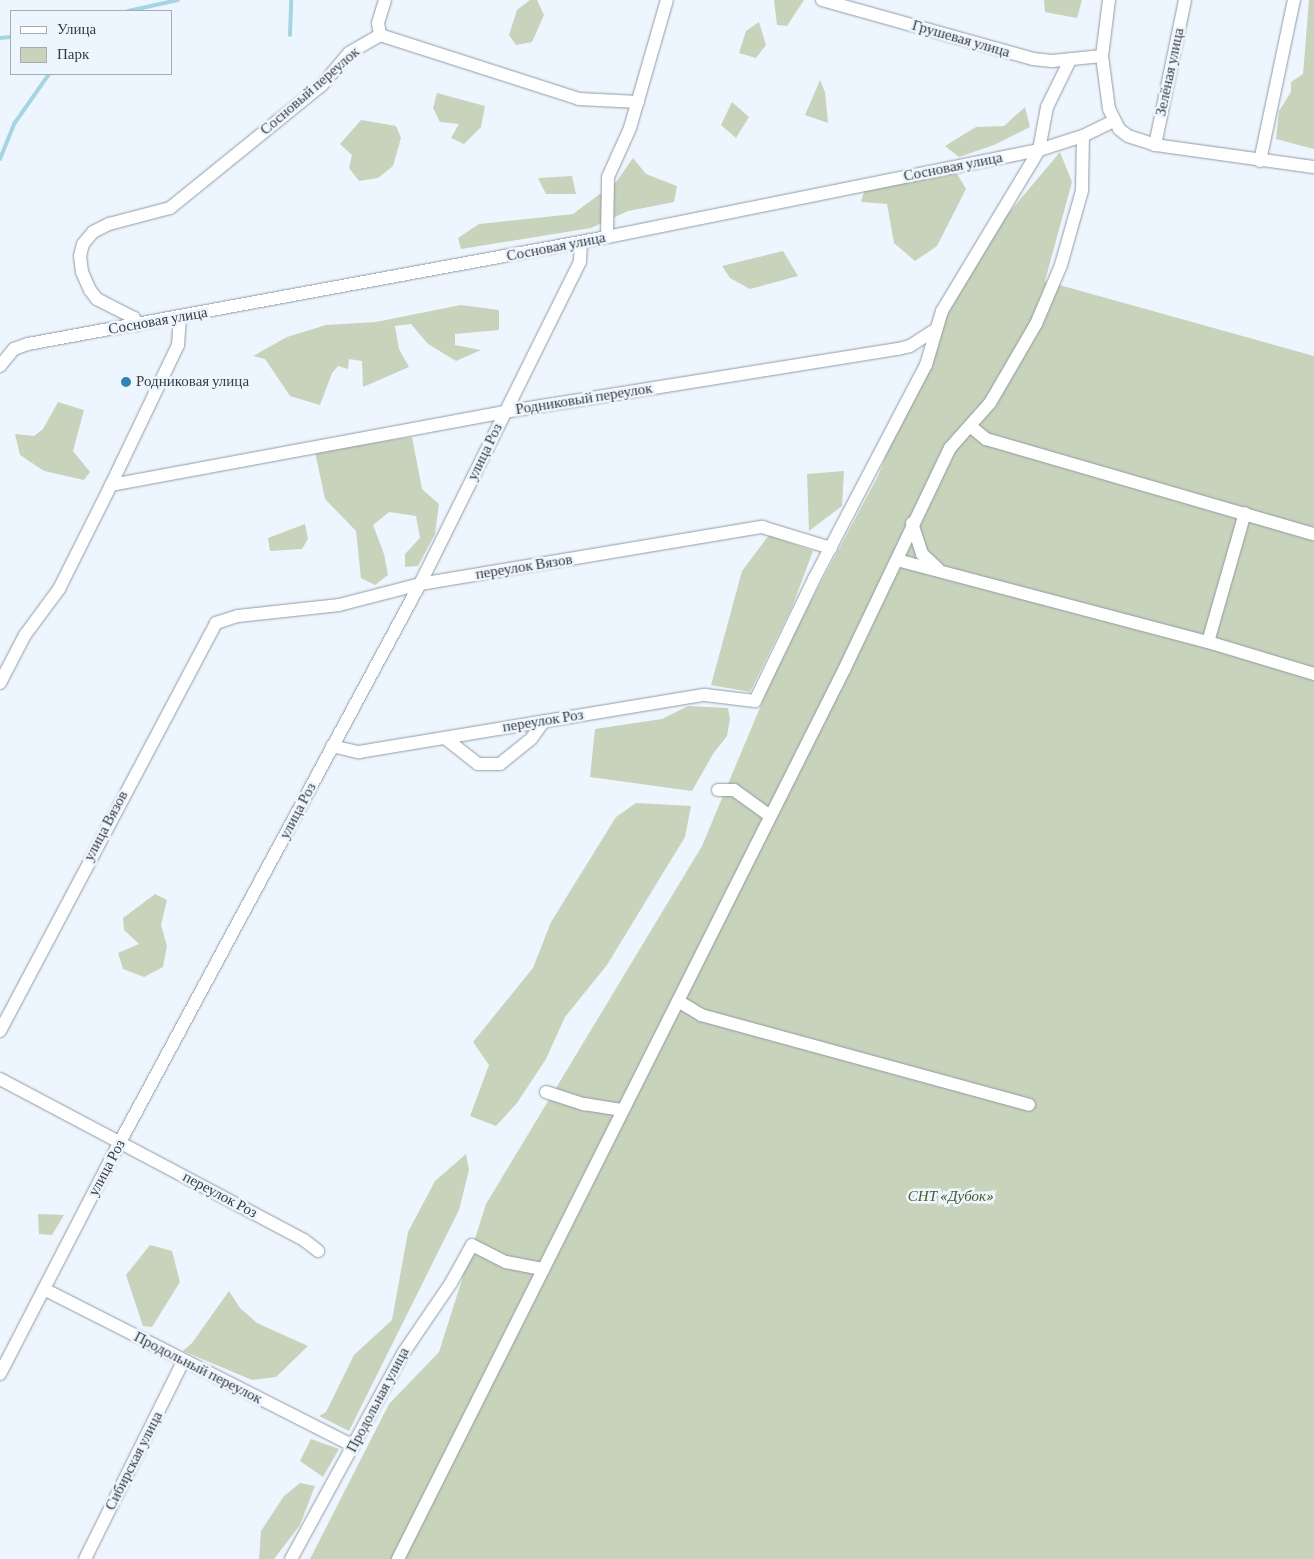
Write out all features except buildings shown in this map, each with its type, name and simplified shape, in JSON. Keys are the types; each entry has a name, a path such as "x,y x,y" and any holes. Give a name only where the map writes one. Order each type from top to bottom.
{"street":[{"path":"386,0 378,23 380,35 579,99 638,102"},
{"path":"607,238 608,177 625,142 667,0"},
{"name":"Грушевая улица","path":"822,0 1033,59 1070,60 1102,56"},
{"path":"1109,0 1102,56 1109,109 1114,121 1128,136 1155,145 1314,167"},
{"name":"Зелёная улица","path":"1155,145 1185,0"},
{"path":"1260,161 1294,0"},
{"name":"Сосновый переулок","path":"136,325 134,318 97,299 90,290 82,272 80,256 83,244 93,232 109,224 170,208 322,85 349,53 380,35"},
{"path":"831,548 926,365 942,311 1039,150 1047,107 1070,60"},
{"name":"Сосновая улица","path":"0,366 14,349 28,344 607,238 1039,150 1083,136 1114,121"},
{"path":"398,1559 770,816 897,560 912,522 950,448 970,426 1009,373 1050,294 1082,191 1083,136"},
{"name":"улица Роз","path":"0,1374 120,1142 420,584 580,261 581,242"},
{"path":"0,683 25,636 59,588 111,485 178,345 180,317"},
{"name":"Родниковый переулок","path":"111,485 504,412 910,346 935,330"},
{"path":"970,426 986,439 1314,534"},
{"path":"1208,642 1245,513"},
{"path":"912,522 922,554 941,571"},
{"name":"переулок Вязов","path":"216,623 238,616 339,605 420,584 762,527 831,548"},
{"name":"переулок Роз","path":"332,746 359,752 705,695 755,701 831,548"},
{"path":"897,560 1208,642 1314,674"},
{"name":"улица Вязов","path":"0,1031 216,623"},
{"path":"445,738 478,764 500,764 531,739 544,721"},
{"path":"718,790 734,790 770,816"},
{"path":"678,1001 701,1015 1029,1105"},
{"name":"переулок Роз","path":"0,1079 304,1240 318,1251"},
{"path":"546,1092 584,1104 623,1110"},
{"name":"Продольная улица","path":"291,1559 404,1352 451,1283 472,1245 506,1262 542,1269"},
{"name":"Продольный переулок","path":"44,1289 184,1362 354,1446"},
{"name":"Сибирская улица","path":"85,1559 184,1362"}],"green space":[{"path":"530,0 537,0 544,15 532,42 516,45 509,35 517,10"},
{"path":"774,0 804,0 787,26 777,25"},
{"path":"1044,0 1082,0 1077,18 1045,12"},
{"path":"1309,0 1314,0 1314,149 1276,139 1279,111 1291,92 1291,82 1303,74"},
{"path":"759,22 766,45 756,58 739,53 746,31"},
{"path":"820,80 825,92 828,123 805,115"},
{"path":"437,93 485,106 481,127 464,144 451,138 459,124 440,122 433,108"},
{"path":"732,102 749,117 736,138 721,125"},
{"path":"1025,107 1030,127 994,145 959,157 945,146 976,127 1004,126"},
{"path":"361,120 396,126 401,138 393,166 378,178 359,181 349,168 352,155 340,144"},
{"name":"СНТ «Дубок»","path":"1060,152 1072,182 1045,281 1314,356 1314,1559 310,1559 389,1404 439,1352 486,1204 702,846 782,655 878,476 959,272"},
{"path":"633,158 646,174 677,186 674,202 628,211 591,228 461,249 458,238 479,224 573,214 616,182"},
{"path":"953,167 966,189 937,246 915,261 894,243 887,204 861,202 866,185"},
{"path":"572,176 576,194 546,194 538,178"},
{"path":"783,251 798,276 750,289 730,278 722,266"},
{"path":"461,305 499,310 499,330 455,334 455,345 481,350 456,361 428,344 411,324 395,326 399,349 409,367 363,387 362,361 349,359 348,369 338,366 332,373 320,405 290,396 265,359 253,356 287,337 326,325 376,322"},
{"path":"58,402 84,410 73,451 90,472 84,480 44,471 20,455 15,434 34,436 43,429"},
{"path":"412,437 422,489 439,504 435,534 418,566 405,567 405,554 420,538 416,516 389,512 373,525 384,554 388,575 375,585 361,578 356,531 325,499 315,452"},
{"path":"844,471 842,506 809,531 807,474"},
{"path":"305,524 308,539 302,549 270,551 268,538"},
{"path":"769,535 813,551 792,607 750,692 711,685 742,571"},
{"path":"688,706 728,708 730,719 727,736 713,754 692,791 590,777 595,729 662,719"},
{"path":"636,803 691,806 685,837 607,965 565,1017 546,1059 517,1103 496,1126 470,1116 489,1065 473,1042 533,968 551,922 616,817"},
{"path":"155,894 167,900 161,925 167,946 163,967 144,977 123,969 118,953 139,944 124,930 123,918"},
{"path":"466,1154 469,1170 459,1210 349,1431 319,1416 326,1412 354,1355 392,1320 408,1232 435,1181"},
{"path":"38,1214 64,1215 52,1235 39,1234"},
{"path":"150,1245 172,1251 180,1282 152,1327 143,1326 126,1275"},
{"path":"229,1291 240,1308 257,1323 308,1346 276,1377 252,1380 183,1351 192,1343"},
{"path":"311,1439 339,1449 323,1477 300,1461"},
{"path":"300,1483 315,1486 300,1525 274,1559 259,1559 261,1531 284,1496"}],"waterway":[{"path":"133,10 178,0"},
{"path":"290,35 291,0"},
{"path":"0,38 10,37"},
{"path":"0,159 14,124 48,75"}],"place":[{"name":"Родниковая улица","path":"126,382"}]}
